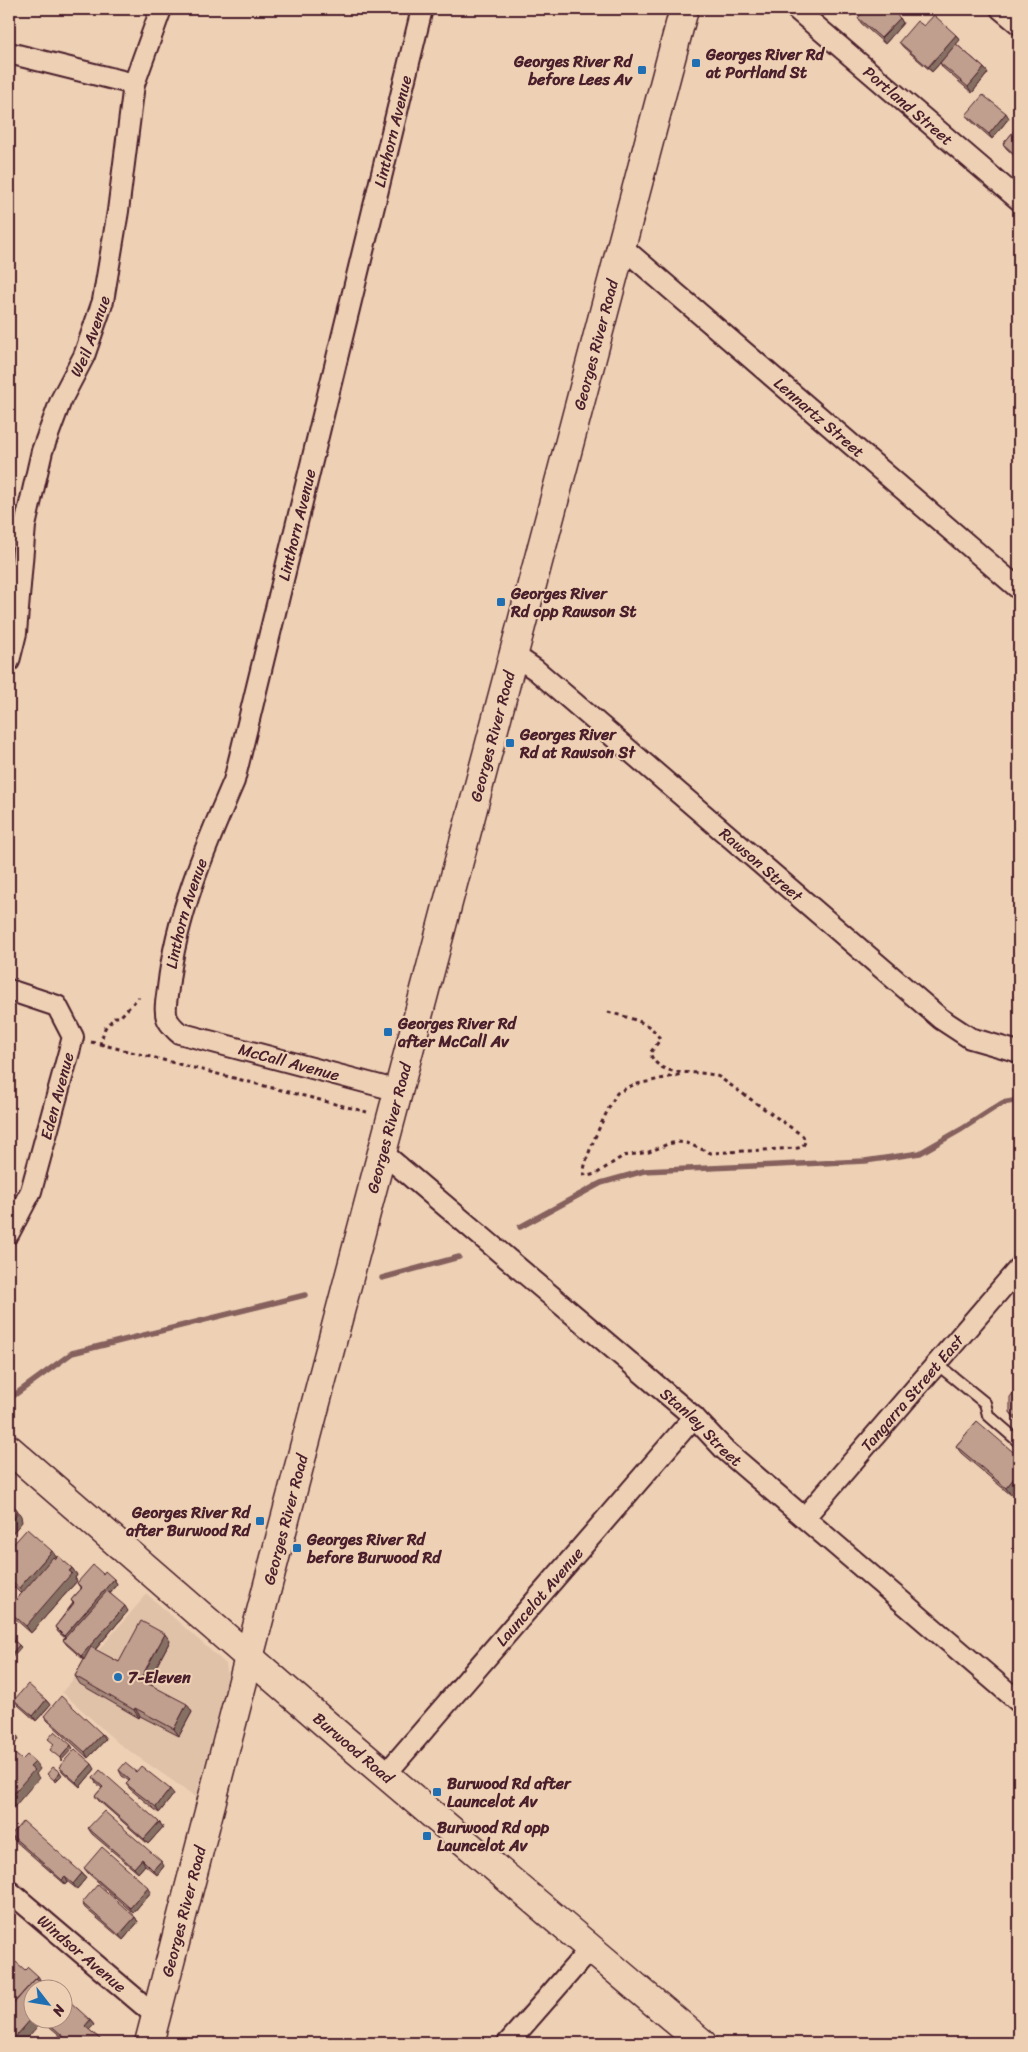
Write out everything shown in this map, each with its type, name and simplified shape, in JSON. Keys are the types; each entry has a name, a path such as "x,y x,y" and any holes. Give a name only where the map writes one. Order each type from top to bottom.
{"main road":[{"name":"Georges River Road","path":"149,2043 684,9"},
{"name":"Burwood Road","path":"11,1454 385,1775 702,2043"}],"street":[{"name":"Weil Avenue","path":"9,661 16,633 25,526 42,451 61,400 84,356 103,301 118,211 134,84 161,9"},
{"name":"Linthorn Avenue","path":"179,1034 167,1018 166,1005 173,952 199,862 234,781 422,9"},
{"name":"Portland Street","path":"796,9 1019,200"},
{"path":"1001,9 1019,24"},
{"path":"9,53 134,84"},
{"name":"Lennartz Street","path":"621,246 1019,589"},
{"name":"Rawson Street","path":"514,655 536,670 941,1019 970,1038 1019,1052"},
{"name":"Eden Avenue","path":"9,990 57,1006 73,1037 31,1191 9,1233"},
{"name":"McCall Avenue","path":"179,1034 399,1091"},
{"name":"Stanley Street","path":"383,1153 694,1416 725,1450 1019,1702"},
{"name":"Tangarra Street East","path":"804,1518 1019,1268"},
{"name":"Launcelot Avenue","path":"385,1775 694,1416"},
{"name":"Windsor Avenue","path":"9,1891 156,2016"},
{"path":"508,2043 590,1949"}],"lane":[{"path":"937,1364 985,1403 988,1415 1019,1442"}],"path":[{"path":"100,1044 105,1028 115,1017 120,1017 139,997"},
{"path":"608,1012 644,1024 656,1032 660,1040 650,1056 661,1066 682,1074 710,1073 719,1077 804,1136 805,1142 803,1146 798,1148 721,1153 706,1152 694,1146 677,1142 649,1152 623,1156 596,1174 587,1176 584,1174 592,1147 616,1093 633,1085 682,1074"},
{"path":"91,1042 367,1112"}],"shaded area":[{"path":"147,1594 226,1664 228,1676 196,1797 118,1743 62,1692"}],"building":[{"path":"866,9 889,9 900,18 881,38 858,18"},
{"path":"934,15 956,35 928,67 899,42 917,21 924,26"},
{"path":"956,44 984,68 968,87 940,63"},
{"path":"983,95 1006,113 989,134 966,115"},
{"path":"1019,125 1019,158 1003,144"},
{"path":"1019,1386 1019,1420 1010,1412 1010,1397"},
{"path":"977,1421 1019,1457 1019,1472 1006,1488 956,1446"},
{"path":"9,1502 16,1508 17,1514 9,1524"},
{"path":"27,1529 52,1551 19,1588 9,1580 9,1549"},
{"path":"58,1556 72,1568 69,1571 72,1573 26,1626 9,1611 9,1608 53,1557 55,1559"},
{"path":"93,1565 103,1574 105,1571 114,1579 64,1636 55,1627 74,1603 71,1600 82,1588 77,1583"},
{"path":"107,1591 125,1606 81,1656 63,1640"},
{"name":"7-Eleven","path":"141,1621 165,1634 142,1676 149,1680 147,1683 187,1704 174,1729 135,1708 134,1710 75,1676 91,1647 119,1662"},
{"path":"9,1636 19,1645 9,1657"},
{"path":"28,1684 46,1700 33,1716 14,1700"},
{"path":"61,1696 102,1734 85,1752 44,1716"},
{"path":"9,1727 16,1733 9,1741"},
{"path":"55,1731 71,1745 60,1758 50,1750 54,1744 48,1739"},
{"path":"9,1749 22,1760 27,1755 35,1762 30,1767 34,1770 9,1799"},
{"path":"75,1749 92,1764 76,1782 59,1767"},
{"path":"125,1763 136,1772 141,1766 170,1789 156,1807 126,1784 130,1780 119,1770"},
{"path":"53,1767 60,1772 54,1780 47,1774"},
{"path":"100,1770 159,1822 144,1839 95,1796 103,1787 93,1778"},
{"path":"104,1811 161,1861 153,1870 142,1859 134,1868 88,1828"},
{"path":"23,1821 82,1873 73,1884 65,1877 62,1880 11,1835"},
{"path":"102,1847 148,1887 130,1908 84,1868"},
{"path":"98,1884 135,1917 119,1935 82,1903"},
{"path":"16,1962 25,1970 28,1967 38,1976 34,1980 22,1980 22,1994 9,2008 9,1970"},
{"path":"22,1994 22,2029 10,2043 9,2043 9,2009"},
{"path":"72,2004 90,2020 85,2026 101,2040 98,2043 71,2043 56,2030 72,2030"},
{"path":"59,2036 67,2043 54,2043"}],"waterway":[{"path":"520,1227 601,1183 644,1171 865,1161 920,1153 1002,1103 1019,1100"},
{"path":"382,1278 459,1257"},
{"path":"9,1399 72,1353 305,1295"}],"place":[{"name":"Georges River Rd at Portland St","path":"696,63"},
{"name":"Georges River Rd before Lees Av","path":"642,70"},
{"name":"Georges River Rd opp Rawson St","path":"501,602"},
{"name":"Georges River Rd at Rawson St","path":"510,743"},
{"name":"Georges River Rd after McCall Av","path":"388,1032"},
{"name":"Georges River Rd after Burwood Rd","path":"260,1521"},
{"name":"Georges River Rd before Burwood Rd","path":"297,1548"},
{"name":"7-Eleven","path":"118,1677"},
{"name":"Burwood Rd after Launcelot Av","path":"437,1792"},
{"name":"Burwood Rd opp Launcelot Av","path":"427,1836"}]}
